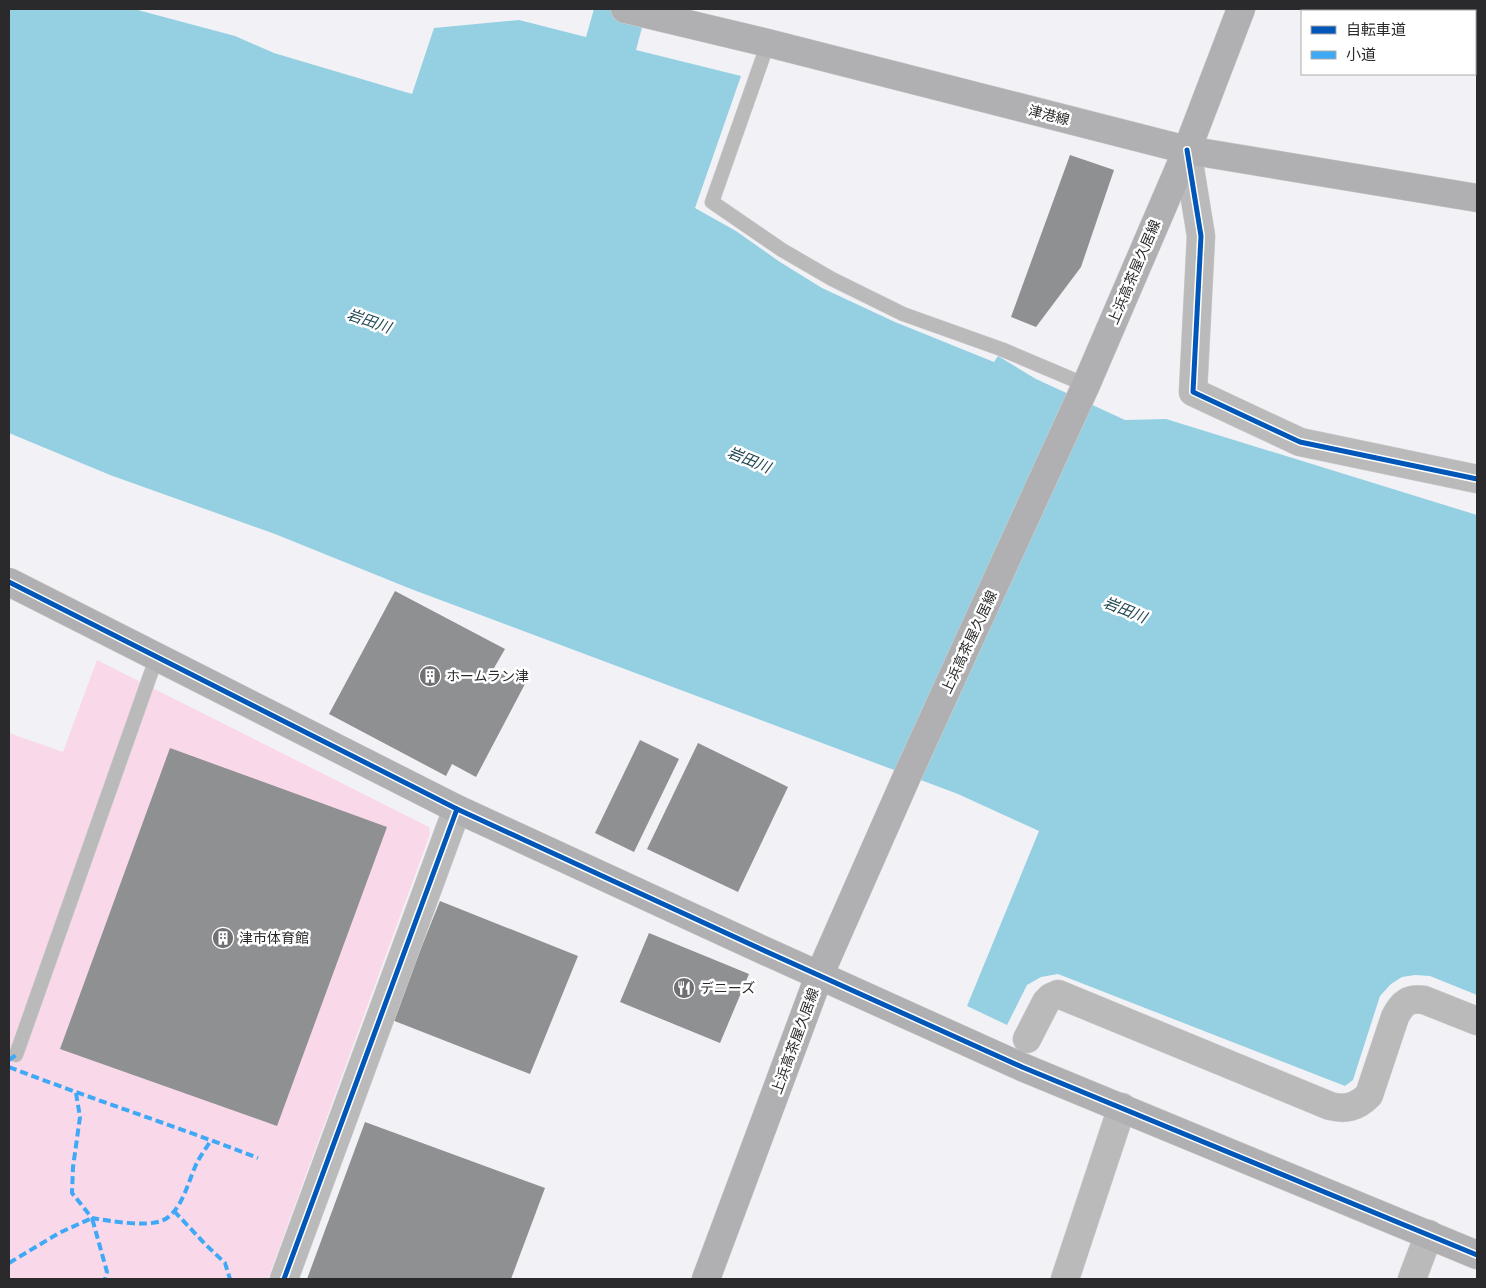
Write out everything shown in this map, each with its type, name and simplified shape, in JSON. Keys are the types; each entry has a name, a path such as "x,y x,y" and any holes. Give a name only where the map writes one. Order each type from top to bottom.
{"main road":[{"name":"津港線","path":"625,9 1187,150 1477,198"},
{"name":"上浜高茶屋久居線","path":"706,1279 819,976 908,774 1085,388 1187,150 1241,9"},
{"path":"9,582 457,809 819,976 1022,1067 1477,1255"}],"street":[{"path":"1187,150 1201,236 1193,392 1300,442 1477,479"},
{"path":"284,1279 457,809"},
{"path":"1027,1039 1046,1002 1058,994 1330,1106 1340,1108 1357,1105 1369,1095 1395,1016 1407,1001 1415,999 1424,1000 1477,1021"},
{"path":"1065,1279 1122,1107"},
{"path":"1412,1279 1429,1234"}],"lane":[{"path":"761,42 712,202 782,250 841,284 903,314 1001,349 1085,388"},
{"path":"16,1055 157,656"}],"shaded area":[{"path":"97,660 429,827 430,834 268,1279 9,1279 9,733 63,752"}],"water":[{"name":"岩田川","path":"9,9 134,9 235,36 274,53 412,94 434,28 519,20 586,37 594,9 647,9 636,50 741,76 695,208 736,231 780,262 822,288 895,322 994,362 998,356 1036,379 1125,420 1166,419 1477,515 1477,995 1430,976 1415,975 1402,977 1391,984 1380,996 1353,1080 1345,1086 1058,974 1041,977 1027,985 1007,1025 967,1006 1039,831 958,794 411,589 275,534 110,475 9,433"}],"building":[{"path":"1070,155 1114,170 1081,267 1036,327 1011,317"},
{"name":"ホームラン津","path":"395,591 505,649 494,668 525,684 476,777 452,764 446,776 329,714"},
{"path":"640,740 679,759 634,852 595,833"},
{"path":"698,743 788,787 738,892 647,849"},
{"name":"津市体育館","path":"170,748 387,827 277,1126 60,1049"},
{"path":"440,901 578,956 530,1074 392,1020"},
{"name":"デニーズ","path":"649,933 749,974 720,1043 620,1002"},
{"path":"365,1122 545,1188 511,1279 307,1279"}],"marked path":[{"path":"9,1060 16,1055"},
{"path":"9,1067 258,1158"},
{"path":"76,1093 80,1117 73,1167 72,1193 92,1218 127,1223 154,1223 168,1218 178,1205 197,1163 211,1140"},
{"path":"174,1211 225,1263 230,1279"},
{"path":"9,1263 59,1233 92,1218 107,1272 105,1279"}],"cycle path":[{"path":"1187,150 1201,236 1193,392 1300,442 1477,479"},
{"path":"9,582 457,809 765,951 1022,1067 1477,1255"},
{"path":"284,1279 457,809"}],"place":[{"name":"ホームラン津","path":"430,676"},
{"name":"津市体育館","path":"223,938"},
{"name":"デニーズ","path":"684,988"}]}
